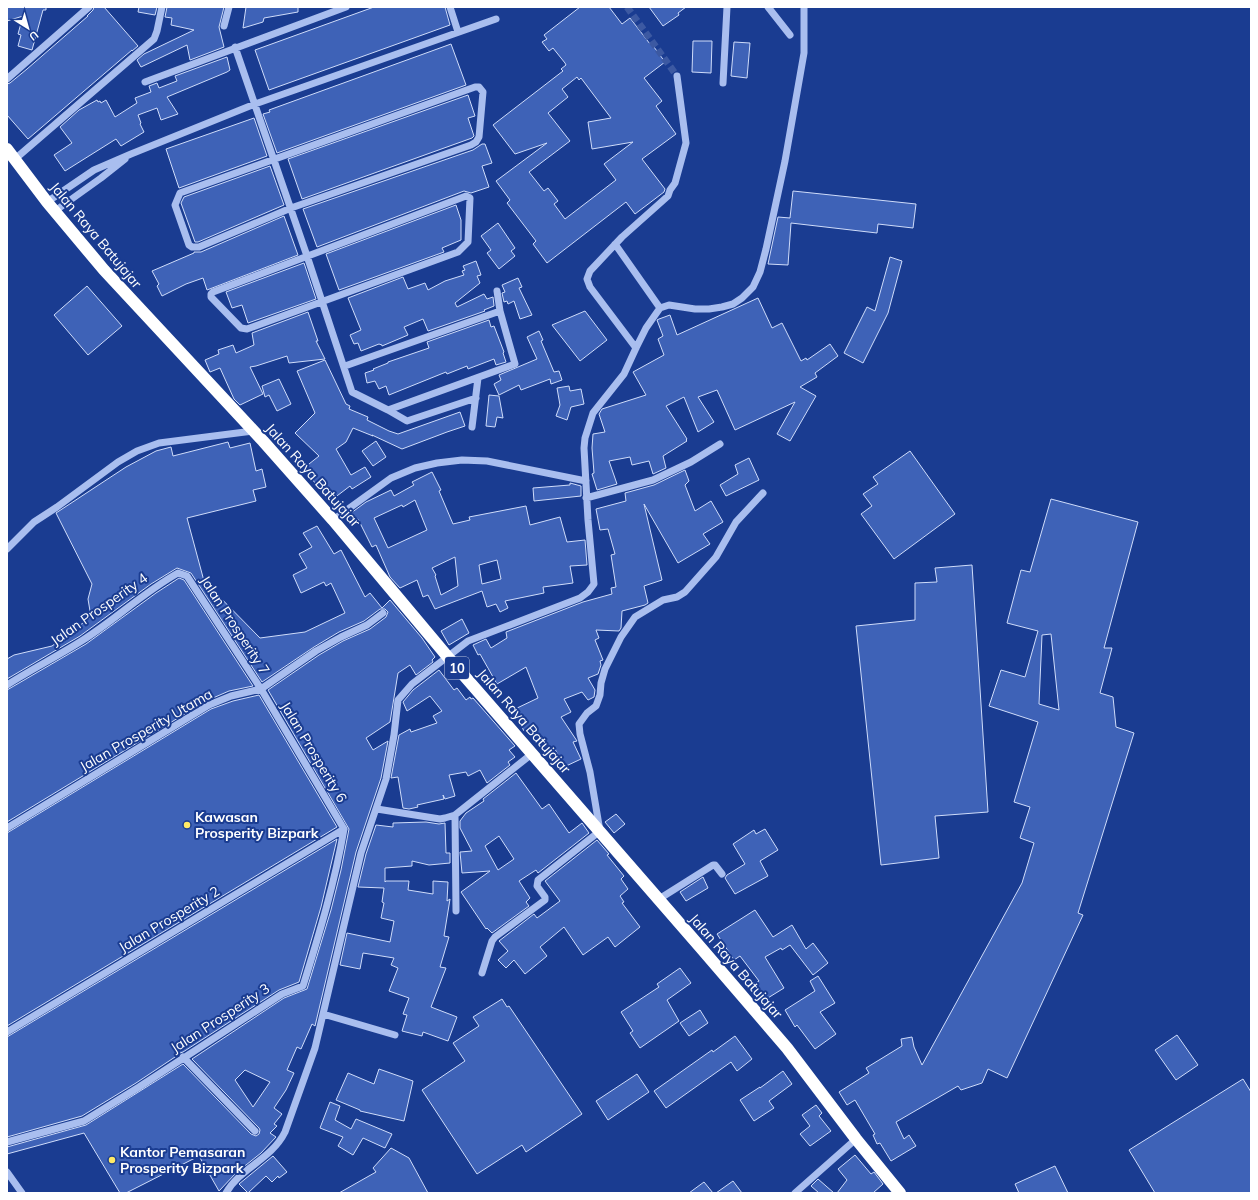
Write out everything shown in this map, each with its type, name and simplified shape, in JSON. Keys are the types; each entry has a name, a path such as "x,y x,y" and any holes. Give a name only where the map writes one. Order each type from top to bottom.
{"highway":[{"name":"Jalan Raya Batujajar","path":"7,149 51,206 104,270 254,431 333,520 447,656 533,753 787,1048 856,1139 900,1193"}],"street":[{"path":"7,79 89,7"},
{"path":"15,159 154,39 162,7"},
{"path":"224,26 229,7"},
{"path":"145,82 235,47 346,7"},
{"path":"450,7 458,32"},
{"path":"723,83 727,7"},
{"path":"768,7 790,36"},
{"path":"226,1193 234,1181 269,1154 282,1138 315,1048 361,853 377,809 389,767 399,699 412,684 468,641 580,598 592,588 594,584 586,498 584,448 593,413 624,374 646,328 660,308 668,305 695,309 722,307 733,304 742,298 753,287 760,272 766,249 785,161 804,53 804,7"},
{"path":"51,206 94,170 131,154 255,104 496,19"},
{"path":"235,47 323,302 352,392 408,422 476,398"},
{"path":"636,348 590,287 587,278 590,271 615,244 668,196 675,183 686,143 677,76"},
{"path":"474,87 478,87 483,92 479,137 471,146 291,208 199,247 192,247 188,245 175,206 180,193 474,87"},
{"path":"51,206 101,178 131,154"},
{"path":"466,196 470,198 468,242 458,252 247,329 243,329 235,323 211,297 213,292 307,256 463,197 466,196"},
{"path":"615,244 660,308"},
{"path":"388,410 516,363 500,311 497,291"},
{"path":"344,366 500,311"},
{"path":"472,427 478,378"},
{"path":"7,549 34,522 118,462 137,451 159,443 254,431"},
{"path":"586,498 653,480 691,462 720,444"},
{"path":"333,520 391,478 414,468 437,463 462,460 487,461 586,481"},
{"path":"482,973 492,941 495,937 545,900 545,897 537,886 538,880 600,831 590,772 580,734 580,724 587,713 596,705 600,695 601,683 605,669 621,637 635,617 663,600 677,597 685,592 716,557 736,522 763,493"},
{"name":"Jalan Prosperity 4","path":"7,685 83,640 115,618 159,584 178,573 186,576"},
{"name":"Jalan Prosperity 7","path":"186,576 261,689"},
{"name":"Jalan Prosperity Utama","path":"7,828 209,705 231,696 261,689 316,651 340,637 367,625 383,613"},
{"name":"Jalan Prosperity 6","path":"261,689 344,829"},
{"path":"377,809 440,819 455,815 533,753"},
{"path":"455,815 456,911"},
{"name":"Jalan Prosperity 2","path":"7,1032 344,829"},
{"name":"Jalan Prosperity 3","path":"7,1142 84,1121 282,994 303,986 339,860 344,829"},
{"path":"659,899 713,865 722,874"},
{"path":"323,1014 395,1035"},
{"path":"183,1057 255,1131"},
{"path":"795,1193 856,1139"},
{"path":"7,1172 22,1193"}],"building":[{"path":"7,7 46,7 46,10 43,10 32,50 18,46 21,35 18,34 23,16 7,21"},
{"path":"94,7 104,7 138,46 28,139 7,115 7,84 27,69 88,16"},
{"path":"139,7 157,7 155,15 138,12"},
{"path":"167,7 224,7 219,27 224,47 190,60 187,45 141,67 137,60 144,54 194,30 171,25 172,18 165,17"},
{"path":"246,7 298,7 298,12 264,18 263,22 243,28"},
{"path":"374,7 445,7 450,25 269,90 255,50"},
{"path":"580,7 609,7 622,24 630,18 665,62 644,78 662,101 656,106 676,134 642,159 665,189 664,192 635,214 626,202 547,263 533,244 536,241 507,203 510,200 496,181 547,143 515,154 493,125 563,71 561,69 566,65 565,63 553,48 549,51 542,42 547,39 544,35","holes":["577,77 579,80 581,78 611,118 588,122 592,149 633,142 604,164 616,180 565,219 554,204 558,201 548,188 544,191 529,172 570,141 548,113 568,97 562,89"]},
{"path":"649,7 686,7 678,13 679,15 663,26"},
{"path":"693,41 712,41 711,73 692,72"},
{"path":"734,42 750,43 747,78 731,76"},
{"path":"451,44 466,85 277,153 263,114 270,112 269,110"},
{"path":"227,57 230,70 227,72 167,97 178,114 161,120 157,108 138,115 144,132 121,146 116,139 65,171 54,155 72,143 60,127 79,110 97,100 101,103 106,100 115,117 137,103 135,98 151,92 149,86 157,83 159,88 177,81 175,76"},
{"path":"468,95 475,116 468,118 474,136 472,138 302,199 288,159"},
{"path":"254,118 267,156 179,188 166,149"},
{"path":"482,144 485,144 492,163 482,166 489,187 471,193 464,191 317,247 303,209 473,150"},
{"path":"270,166 284,205 195,242 181,203 184,197"},
{"path":"793,191 916,204 913,228 878,224 877,233 791,223 788,265 768,264 778,217 790,218"},
{"path":"456,205 461,220 461,240 442,248 444,252 339,290 326,254"},
{"path":"284,216 298,255 207,290 203,278 186,284 162,296 157,286 159,284 152,271 194,252 201,252"},
{"path":"498,223 515,248 511,251 515,256 499,269 487,253 491,250 481,236"},
{"path":"890,257 902,261 888,313 863,363 844,353 867,307 875,311"},
{"path":"476,261 481,275 477,276 480,283 455,303 457,307 484,294 487,299 493,297 494,306 484,310 485,311 428,331 423,319 404,327 408,335 382,346 379,344 361,351 358,343 354,344 350,335 361,330 348,298 403,277 408,289 425,283 428,290 445,281 464,275 462,271 465,270 463,266"},
{"path":"304,263 316,299 248,323 242,305 232,308 226,292"},
{"path":"518,278 522,287 519,288 532,315 520,319 514,301 508,304 507,301 504,302 502,293 505,292 502,285"},
{"path":"87,286 122,326 88,355 54,315"},
{"path":"758,298 772,328 782,323 801,361 806,358 807,360 830,344 838,356 815,373 817,377 800,387 816,396 790,441 777,434 795,402 735,430 717,390 698,397 714,422 698,432 684,397 666,406 687,441 663,456 666,468 653,474 649,461 632,465 630,457 609,461 617,484 597,490 592,474 594,473 592,448 593,434 605,432 599,414 602,409 646,395 633,372 664,355 658,339 663,336 657,320 670,315 677,335"},
{"path":"585,311 607,340 580,361 552,325"},
{"path":"308,312 318,341 316,341 325,359 289,363 287,356 250,367 263,394 240,405 234,399 220,368 210,372 205,360 219,354 218,350 233,345 236,353 254,345 252,333"},
{"path":"489,320 491,327 494,326 504,352 506,362 496,365 494,359 468,369 467,366 447,374 446,372 389,395 386,386 379,389 375,381 367,383 365,373 388,362 429,348 427,342"},
{"path":"539,331 543,340 541,341 554,372 559,371 562,380 551,384 550,379 521,390 519,385 499,395 494,384 501,380 499,375 537,359 527,337"},
{"path":"325,360 346,404 350,406 349,409 368,417 367,420 389,431 398,434 460,412 465,426 402,449 353,428 346,442 336,449 351,475 365,467 371,477 352,489 350,486 329,502 304,468 319,456 295,433 315,413 297,371"},
{"path":"279,379 291,404 277,411 269,395 265,397 262,386"},
{"path":"569,386 570,391 581,389 584,404 571,407 567,420 556,416 560,405 557,388"},
{"path":"489,395 499,396 503,418 497,417 495,427 486,426"},
{"path":"376,441 386,457 373,466 362,451"},
{"path":"228,442 230,448 250,443 256,471 262,469 266,487 253,490 256,501 187,518 204,581 260,638 305,632 345,613 331,583 326,586 324,582 301,593 293,575 307,568 299,554 312,547 303,533 317,526 334,554 341,550 365,597 370,593 382,608 390,600 422,638 435,657 432,660 433,662 416,675 410,665 398,673 390,722 366,738 373,750 388,741 381,778 356,852 315,1026 312,1024 301,1049 297,1047 287,1070 294,1073 286,1090 274,1108 282,1114 274,1124 277,1126 270,1133 276,1137 261,1153 236,1173 219,1191 199,1156 126,1193 120,1193 84,1133 7,1154 7,1147 86,1125 183,1064 251,1134 256,1136 259,1134 259,1128 192,1059 284,998 307,989 331,910 349,829 268,690 319,655 343,641 370,629 386,617 388,612 385,609 380,609 364,621 339,632 314,647 262,682 191,573 177,568 151,584 80,636 7,679 7,659 14,655 52,646 91,617 88,599 92,584 56,513 126,467 156,451 171,447 173,456","holes":["245,1070 270,1082 253,1107 235,1080"]},
{"path":"910,451 955,514 894,559 861,514 872,506 863,494 878,484 873,477"},
{"path":"749,458 759,480 726,496 720,485 738,474 735,465"},
{"path":"685,470 689,481 685,485 695,511 711,501 723,522 703,534 710,544 678,563 644,504 662,580 644,586 648,603 622,611 621,628 619,631 596,630 599,638 595,640 603,660 600,661 601,665 598,674 588,678 595,690 594,697 588,700 582,692 564,699 571,712 561,717 577,741 573,742 581,759 564,767 555,749 548,753 531,728 524,731 513,710 538,698 526,667 497,684 480,654 478,655 473,645 486,639 491,648 507,638 506,632 583,602 612,594 611,588 616,587 611,555 615,554 608,529 600,530 596,509 626,501 625,493 654,485"},
{"path":"432,472 441,490 439,491 453,524 470,520 469,517 526,506 530,525 560,517 567,542 585,540 587,565 570,566 573,583 543,587 544,593 505,601 508,608 500,612 496,604 487,607 482,591 435,609 428,595 423,597 417,580 400,588 390,577 376,545 372,547 358,519 350,523 347,516 366,502 391,490 394,496 414,485 412,482","holes":["415,500 427,530 388,548 374,518 402,505 403,507","455,557 458,586 441,595 435,576 436,575 432,568","497,560 501,579 482,584 479,565"]},
{"path":"570,483 581,486 581,496 534,501 533,488 570,485"},
{"path":"1051,499 1138,522 1104,648 1112,648 1100,693 1113,697 1116,727 1134,733 1078,913 1083,915 1007,1078 988,1069 982,1083 961,1090 958,1086 896,1122 904,1139 909,1135 916,1146 891,1161 880,1143 877,1144 873,1135 875,1134 855,1100 847,1105 839,1092 869,1073 866,1068 902,1046 901,1039 912,1037 914,1047 922,1065 1022,883 1034,843 1020,838 1030,807 1014,802 1038,722 989,706 1001,670 1025,677 1038,631 1007,623 1021,570 1030,572","holes":["1051,634 1059,710 1039,704 1042,635"]},
{"path":"972,565 988,812 935,816 939,858 881,865 856,626 915,620 915,583 937,582 935,568"},
{"path":"179,578 184,580 253,686 229,691 206,701 7,822 7,690 86,644"},
{"path":"462,619 469,633 449,645 441,631"},
{"path":"439,670 454,690 457,688 466,700 470,697 471,699 473,698 515,746 509,750 515,757 508,762 510,765 487,783 480,770 468,776 466,772 449,775 455,796 445,799 443,795 444,799 417,805 418,807 409,809 403,808 398,777 391,778 399,735 410,729 411,732 437,723 433,716 442,711 430,696 407,711 403,702 413,690"},
{"path":"259,695 337,827 7,1026 7,833 211,709 233,701"},
{"path":"516,773 542,809 549,804 569,833 582,823 589,833 538,873 536,870 519,881 530,898 526,902 529,906 492,933 487,928 486,929 461,892 490,871 462,873 460,852 472,851 460,828 460,821 466,813 484,801 483,799","holes":["499,836 514,859 498,870 485,846"]},
{"path":"616,814 625,824 614,833 605,822"},
{"path":"426,822 439,824 445,823 446,853 450,853 450,863 429,865 412,861 412,866 385,868 385,882 409,881 408,890 433,894 433,881 448,882 447,901 450,899 444,936 449,937 440,967 446,968 431,1007 457,1017 448,1041 423,1032 422,1036 402,1031 407,1015 403,1014 409,998 389,991 398,968 391,965 394,958 363,953 360,969 340,965 347,933 390,942 394,921 381,918 384,903 382,902 384,888 358,887 366,854 376,825 393,827 393,823"},
{"path":"765,829 778,850 760,861 768,876 735,894 725,878 727,875 745,864 733,844 754,830 756,834"},
{"path":"337,839 321,907 299,982 279,990 136,1083 82,1116 7,1137 7,1037"},
{"path":"597,840 609,854 607,855 624,876 621,879 628,889 620,896 624,902 622,903 640,927 615,947 608,937 583,955 564,927 540,947 547,956 525,974 514,960 506,968 498,960 508,951 499,941 534,914 537,918 560,901 545,881"},
{"path":"703,877 708,888 686,901 680,892"},
{"path":"755,910 773,937 792,925 806,949 813,943 828,963 813,975 790,945 765,957 784,988 763,1001 753,985 759,981 740,956 734,960 717,934"},
{"path":"680,968 691,983 667,1000 679,1021 640,1048 630,1033 633,1031 621,1012 659,987 657,984"},
{"path":"818,976 835,1003 820,1012 836,1034 815,1049 797,1025 795,1027 785,1010 815,991 810,981"},
{"path":"502,999 507,1007 509,1006 582,1114 526,1152 522,1145 477,1174 422,1090 465,1061 453,1043 479,1026 473,1017"},
{"path":"700,1010 708,1023 689,1036 680,1023"},
{"path":"1177,1035 1198,1065 1176,1080 1155,1050"},
{"path":"735,1036 752,1059 737,1071 731,1062 666,1108 654,1091 712,1050 713,1052"},
{"path":"379,1069 413,1081 404,1121 360,1111 336,1100 348,1073 374,1084"},
{"path":"783,1071 792,1084 769,1101 774,1108 754,1121 740,1100 760,1088"},
{"path":"637,1074 649,1092 608,1120 596,1101"},
{"path":"1243,1079 1251,1092 1251,1193 1155,1193 1129,1150"},
{"path":"330,1102 340,1106 335,1120 351,1129 356,1119 392,1134 385,1148 363,1138 353,1155 338,1146 343,1137 320,1128"},
{"path":"816,1105 822,1113 819,1116 831,1131 810,1146 800,1134 810,1126 802,1115"},
{"path":"391,1148 409,1158 428,1193 339,1193 376,1172 373,1168"},
{"path":"855,1155 871,1174 874,1172 883,1184 873,1193 837,1193 847,1180 838,1169"},
{"path":"273,1156 287,1172 279,1178 278,1176 272,1182 266,1176 248,1193 239,1184"},
{"path":"1055,1166 1068,1193 1019,1193 1015,1184"},
{"path":"818,1179 834,1193 819,1193 811,1186"},
{"path":"733,1181 742,1193 716,1193"},
{"path":"704,1182 713,1193 689,1193"}],"tunnel":[{"path":"627,7 677,76"}],"place":[{"name":"Kawasan Prosperity Bizpark","path":"187,825"},
{"name":"Kantor Pemasaran Prosperity Bizpark","path":"112,1160"}]}
